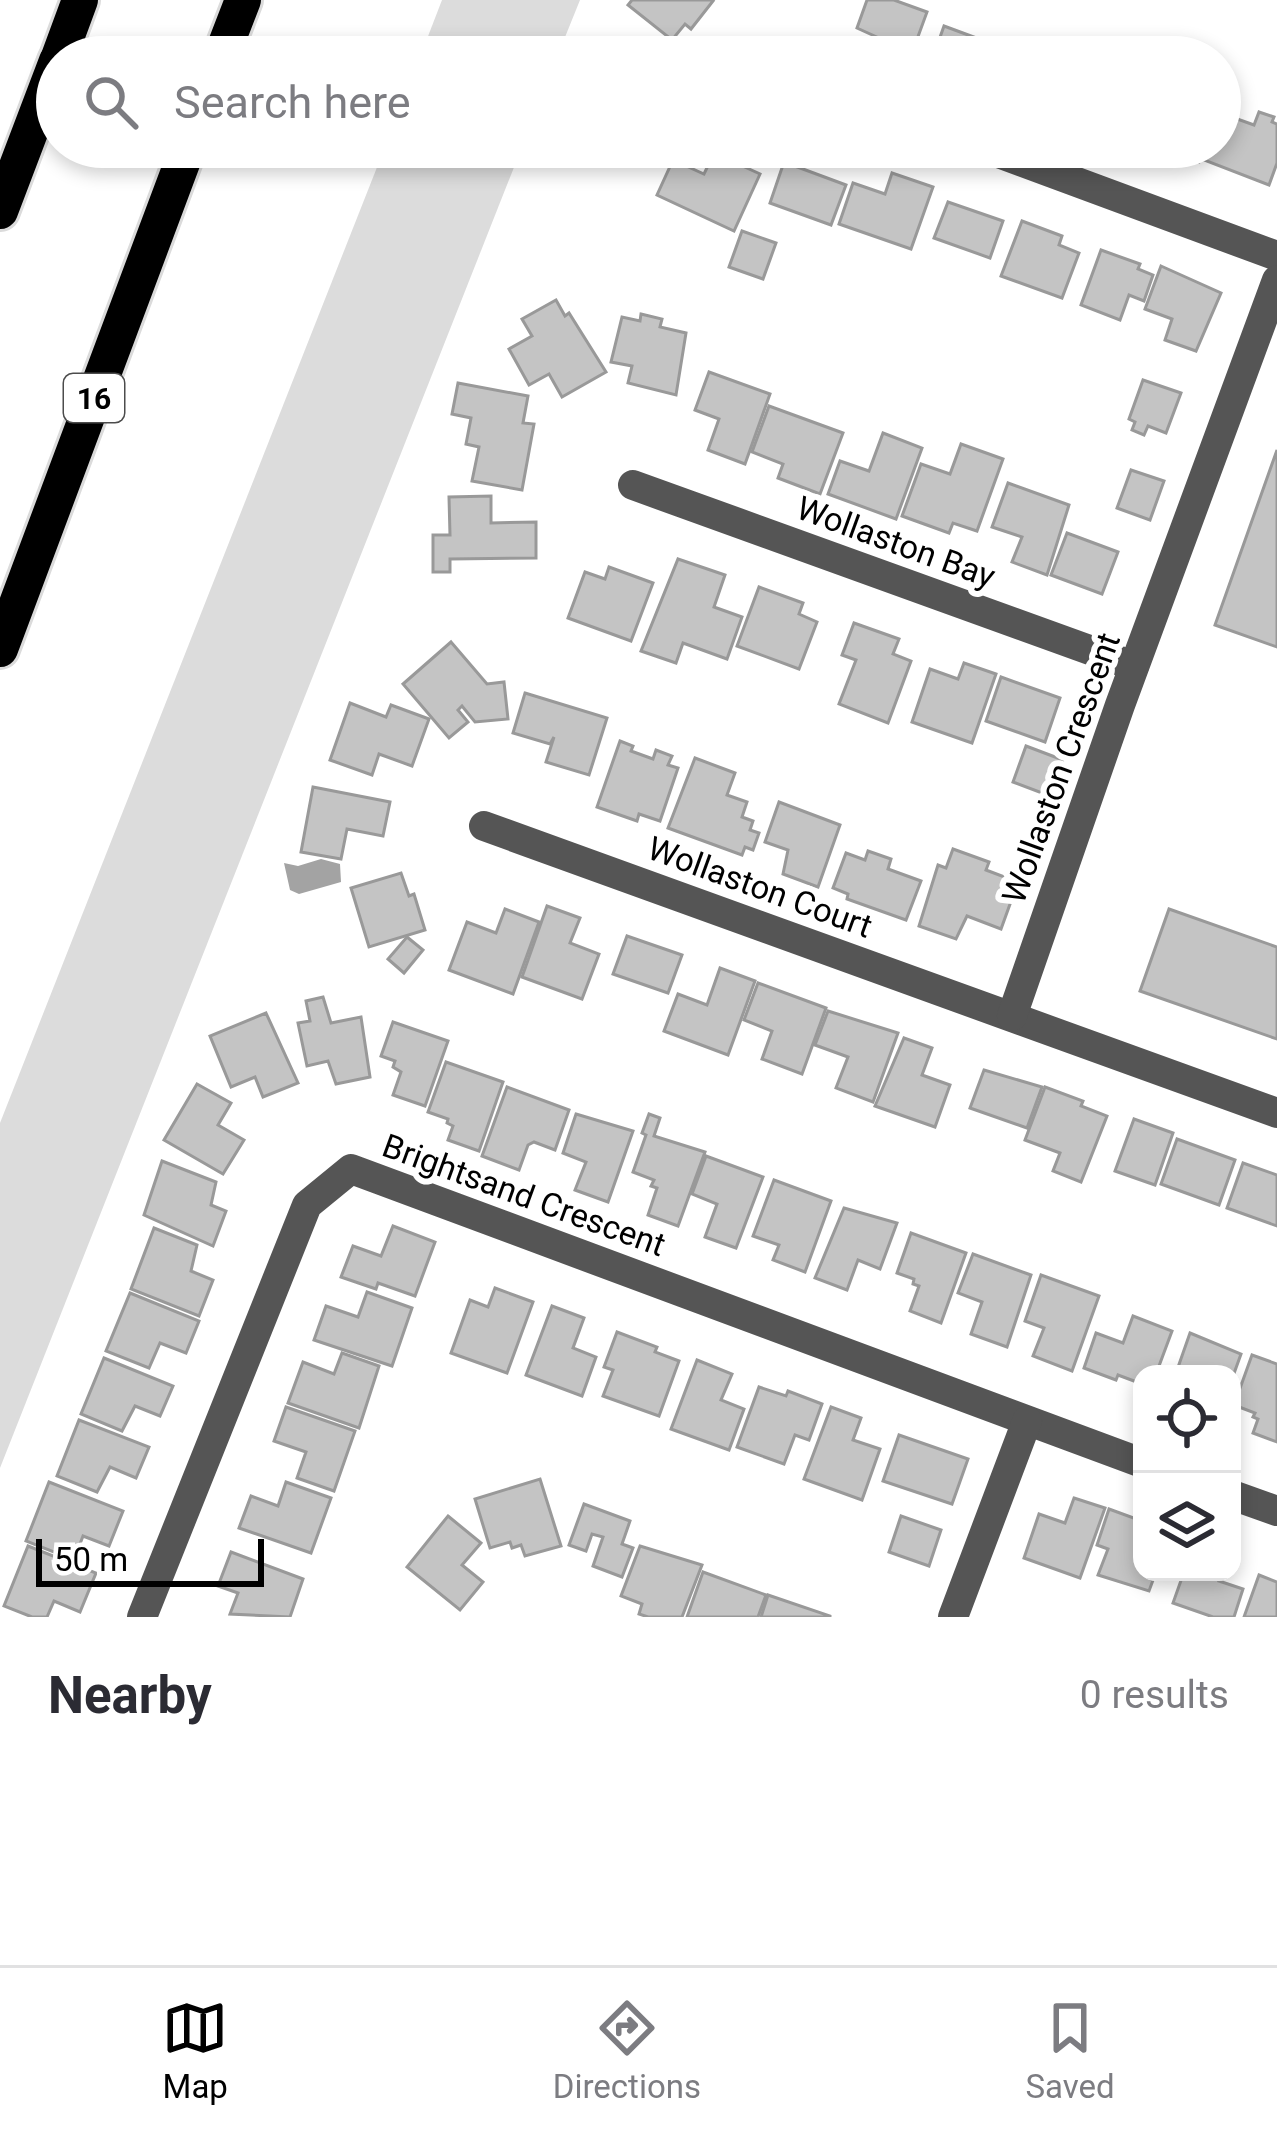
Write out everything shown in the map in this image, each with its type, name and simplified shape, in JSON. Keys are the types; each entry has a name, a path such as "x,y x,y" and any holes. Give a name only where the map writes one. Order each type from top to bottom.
{"highway":[{"path":"67,36 80,0"},
{"path":"229,36 243,0"},
{"path":"0,211 36,117"},
{"name":"16","path":"0,649 180,168"}],"street":[{"path":"1039,168 1277,256"},
{"name":"Wollaston Crescent","path":"1012,1016 1134,666 1277,280"},
{"name":"Wollaston Bay","path":"633,485 1134,666"},
{"name":"Wollaston Court","path":"484,826 1012,1016"},
{"path":"1012,1016 1277,1113"},
{"name":"Brightsand Crescent","path":"142,1617 307,1205 351,1169 1133,1460"},
{"path":"953,1617 1027,1421"},
{"path":"1241,1498 1277,1511"}],"shaded area":[{"path":"442,0 580,0 565,36 428,36"},
{"path":"377,168 514,168 0,1468 0,1123"},
{"path":"321,859 340,864 341,882 299,894 290,890 284,863 298,866"}],"building":[{"path":"632,0 713,1 691,29 685,24 675,36 667,36 628,5"},
{"path":"867,0 894,0 927,12 918,36 875,36 857,28"},
{"path":"944,26 971,36 940,36"},
{"path":"1259,112 1274,117 1272,122 1277,124 1277,163 1269,185 1225,168 1241,168 1241,120 1254,125"},
{"path":"669,168 691,168 704,174 707,168 747,168 760,174 734,231 657,195"},
{"path":"782,168 800,168 846,185 831,225 770,203"},
{"path":"892,173 933,187 911,249 839,224 853,183 885,194"},
{"path":"948,202 1003,221 990,258 934,238"},
{"path":"1022,221 1062,236 1059,245 1079,253 1062,298 1001,276"},
{"path":"742,231 776,243 763,279 729,267"},
{"path":"1101,250 1140,264 1138,269 1153,275 1144,301 1129,295 1120,320 1081,305"},
{"path":"1161,266 1221,293 1196,351 1165,340 1172,319 1145,309"},
{"path":"556,300 606,372 562,397 549,374 529,385 509,349 532,336 522,319"},
{"path":"641,314 662,319 660,327 686,333 676,395 628,383 632,366 611,362 622,317 640,321"},
{"path":"709,372 770,394 745,464 708,450 719,419 695,410"},
{"path":"1143,380 1181,393 1166,433 1148,426 1144,435 1132,430 1135,422 1129,419"},
{"path":"458,383 528,396 523,423 534,424 522,490 472,481 479,447 466,444 471,418 452,414"},
{"path":"769,406 843,433 820,494 778,478 783,464 752,452"},
{"path":"883,433 922,448 896,519 828,494 840,461 869,471"},
{"path":"961,444 1003,459 977,531 953,523 949,533 902,516 921,464 950,474"},
{"path":"1277,450 1277,647 1215,625"},
{"path":"1131,470 1164,481 1150,520 1117,508"},
{"path":"1008,483 1069,505 1047,575 1012,562 1022,537 992,527"},
{"path":"491,496 491,523 536,522 536,558 450,559 450,572 433,572 433,535 450,535 449,497"},
{"path":"1067,533 1118,552 1102,594 1051,575"},
{"path":"678,559 725,575 714,607 742,617 727,659 683,643 676,663 641,651"},
{"path":"609,567 653,583 631,641 568,618 585,572 605,579"},
{"path":"759,587 803,603 799,614 817,622 799,669 737,646"},
{"path":"854,623 899,639 893,654 911,661 888,723 839,704 856,660 842,655"},
{"path":"451,642 487,684 504,682 508,719 475,722 462,706 458,710 468,722 449,738 403,684"},
{"path":"964,663 996,674 972,743 912,722 930,669 958,679"},
{"path":"1001,677 1060,698 1045,742 986,721"},
{"path":"525,693 607,718 589,775 546,762 554,737 550,744 513,733"},
{"path":"350,703 386,717 391,705 429,719 412,766 379,754 372,775 330,760"},
{"path":"620,741 653,759 656,750 672,756 668,765 678,768 660,821 639,814 637,821 597,807"},
{"path":"1026,746 1063,760 1050,796 1013,782"},
{"path":"695,758 735,773 727,795 747,802 742,817 753,821 750,830 759,833 753,850 745,847 742,855 668,828"},
{"path":"313,787 390,802 383,836 347,829 341,859 301,852"},
{"path":"779,802 840,825 818,887 783,874 788,850 765,842"},
{"path":"953,849 989,862 986,870 1018,882 1001,929 967,916 956,939 919,926 938,865 946,868"},
{"path":"868,851 891,859 888,869 921,881 906,920 847,899 848,894 833,888 846,853 865,860"},
{"path":"401,873 409,896 414,894 425,930 369,947 351,888"},
{"path":"547,906 580,918 570,943 599,954 582,999 522,977"},
{"path":"505,909 539,922 513,994 449,970 467,922 496,933"},
{"path":"1169,909 1277,947 1277,1039 1140,991"},
{"path":"627,936 682,955 668,993 613,974"},
{"path":"407,937 423,950 404,973 388,959"},
{"path":"720,968 755,981 728,1055 664,1031 678,994 707,1005"},
{"path":"758,983 826,1008 802,1074 762,1059 772,1031 744,1020"},
{"path":"323,997 331,1023 361,1017 370,1077 336,1084 328,1061 307,1066 298,1023 310,1021 306,1001"},
{"path":"828,1011 898,1033 873,1102 836,1088 848,1057 815,1045"},
{"path":"266,1013 298,1083 263,1097 255,1077 231,1087 210,1036"},
{"path":"393,1022 448,1041 425,1106 393,1095 401,1072 393,1067 395,1061 381,1056"},
{"path":"904,1038 932,1048 922,1075 950,1085 935,1127 875,1106"},
{"path":"446,1062 503,1082 479,1151 448,1140 453,1126 448,1119 428,1112"},
{"path":"984,1070 1042,1087 1027,1128 970,1108"},
{"path":"197,1084 231,1103 218,1125 244,1140 223,1174 164,1140"},
{"path":"507,1087 569,1110 555,1150 534,1142 528,1145 519,1170 482,1156"},
{"path":"1045,1087 1107,1116 1081,1182 1053,1171 1060,1153 1025,1140"},
{"path":"576,1114 633,1131 608,1202 575,1190 586,1162 563,1153"},
{"path":"649,1114 660,1118 654,1136 705,1152 678,1226 648,1215 657,1188 651,1186 654,1180 633,1172"},
{"path":"1134,1119 1173,1133 1155,1185 1115,1171"},
{"path":"1177,1139 1235,1160 1219,1205 1161,1184"},
{"path":"706,1156 763,1177 736,1248 705,1237 717,1204 692,1194"},
{"path":"162,1161 216,1182 211,1205 226,1211 213,1246 144,1215"},
{"path":"1243,1163 1277,1175 1277,1226 1227,1208"},
{"path":"774,1180 831,1201 805,1272 773,1260 779,1245 753,1236"},
{"path":"844,1208 897,1223 880,1269 858,1260 847,1290 815,1278"},
{"path":"393,1226 435,1242 415,1296 341,1277 353,1246 381,1256"},
{"path":"154,1228 197,1245 191,1271 213,1280 199,1316 131,1289"},
{"path":"911,1233 966,1253 941,1323 910,1311 919,1286 897,1273"},
{"path":"973,1254 1031,1275 1007,1347 971,1334 982,1302 958,1293"},
{"path":"1041,1275 1099,1296 1072,1371 1033,1356 1044,1328 1025,1321"},
{"path":"495,1288 533,1302 507,1373 451,1353 470,1300 488,1307"},
{"path":"367,1292 412,1308 392,1366 314,1340 326,1306 358,1317"},
{"path":"130,1293 199,1321 186,1353 160,1343 149,1368 106,1351"},
{"path":"552,1306 584,1318 573,1348 596,1357 582,1396 526,1375"},
{"path":"1133,1316 1172,1331 1159,1365 1133,1365 1133,1381 1118,1375 1116,1380 1084,1368 1096,1333 1123,1343"},
{"path":"617,1332 679,1361 659,1416 603,1396 613,1370 604,1367"},
{"path":"1190,1333 1241,1354 1237,1365 1179,1365"},
{"path":"342,1353 379,1366 359,1428 288,1403 303,1362 334,1374"},
{"path":"1252,1355 1277,1364 1277,1442 1253,1433 1258,1419 1241,1408 1241,1386"},
{"path":"104,1358 173,1386 160,1416 135,1406 122,1431 81,1414"},
{"path":"697,1360 732,1374 721,1400 744,1409 729,1450 671,1429"},
{"path":"759,1387 786,1396 788,1391 822,1404 809,1440 795,1435 784,1464 737,1447"},
{"path":"286,1407 355,1431 334,1491 297,1478 306,1452 274,1441"},
{"path":"831,1407 861,1418 853,1440 880,1449 862,1500 804,1479"},
{"path":"79,1420 149,1447 136,1478 110,1467 97,1492 57,1476"},
{"path":"899,1435 968,1459 952,1504 883,1481"},
{"path":"540,1479 561,1546 525,1556 521,1545 512,1548 510,1542 490,1548 475,1499"},
{"path":"49,1482 123,1511 109,1546 83,1536 74,1560 26,1541"},
{"path":"286,1482 331,1498 311,1553 239,1528 251,1496 278,1506"},
{"path":"1074,1498 1105,1508 1080,1578 1024,1558 1039,1514 1065,1523"},
{"path":"584,1504 630,1521 622,1544 633,1548 622,1577 593,1566 603,1537 592,1534 586,1551 569,1545"},
{"path":"1109,1509 1133,1518 1133,1581 1153,1581 1149,1591 1098,1575 1108,1549 1097,1545"},
{"path":"448,1516 481,1543 462,1565 483,1582 460,1610 407,1567"},
{"path":"901,1516 941,1530 929,1566 889,1552"},
{"path":"28,1546 96,1573 80,1612 54,1601 47,1617 32,1617 4,1606"},
{"path":"640,1546 702,1565 682,1617 639,1614 642,1604 621,1596"},
{"path":"231,1552 303,1579 290,1617 230,1614 238,1593 218,1586"},
{"path":"703,1572 766,1595 758,1617 687,1617"},
{"path":"1259,1575 1277,1582 1277,1617 1244,1617"},
{"path":"1181,1581 1219,1581 1243,1589 1234,1617 1213,1617 1173,1603"},
{"path":"768,1595 830,1616 830,1617 761,1617"}]}
